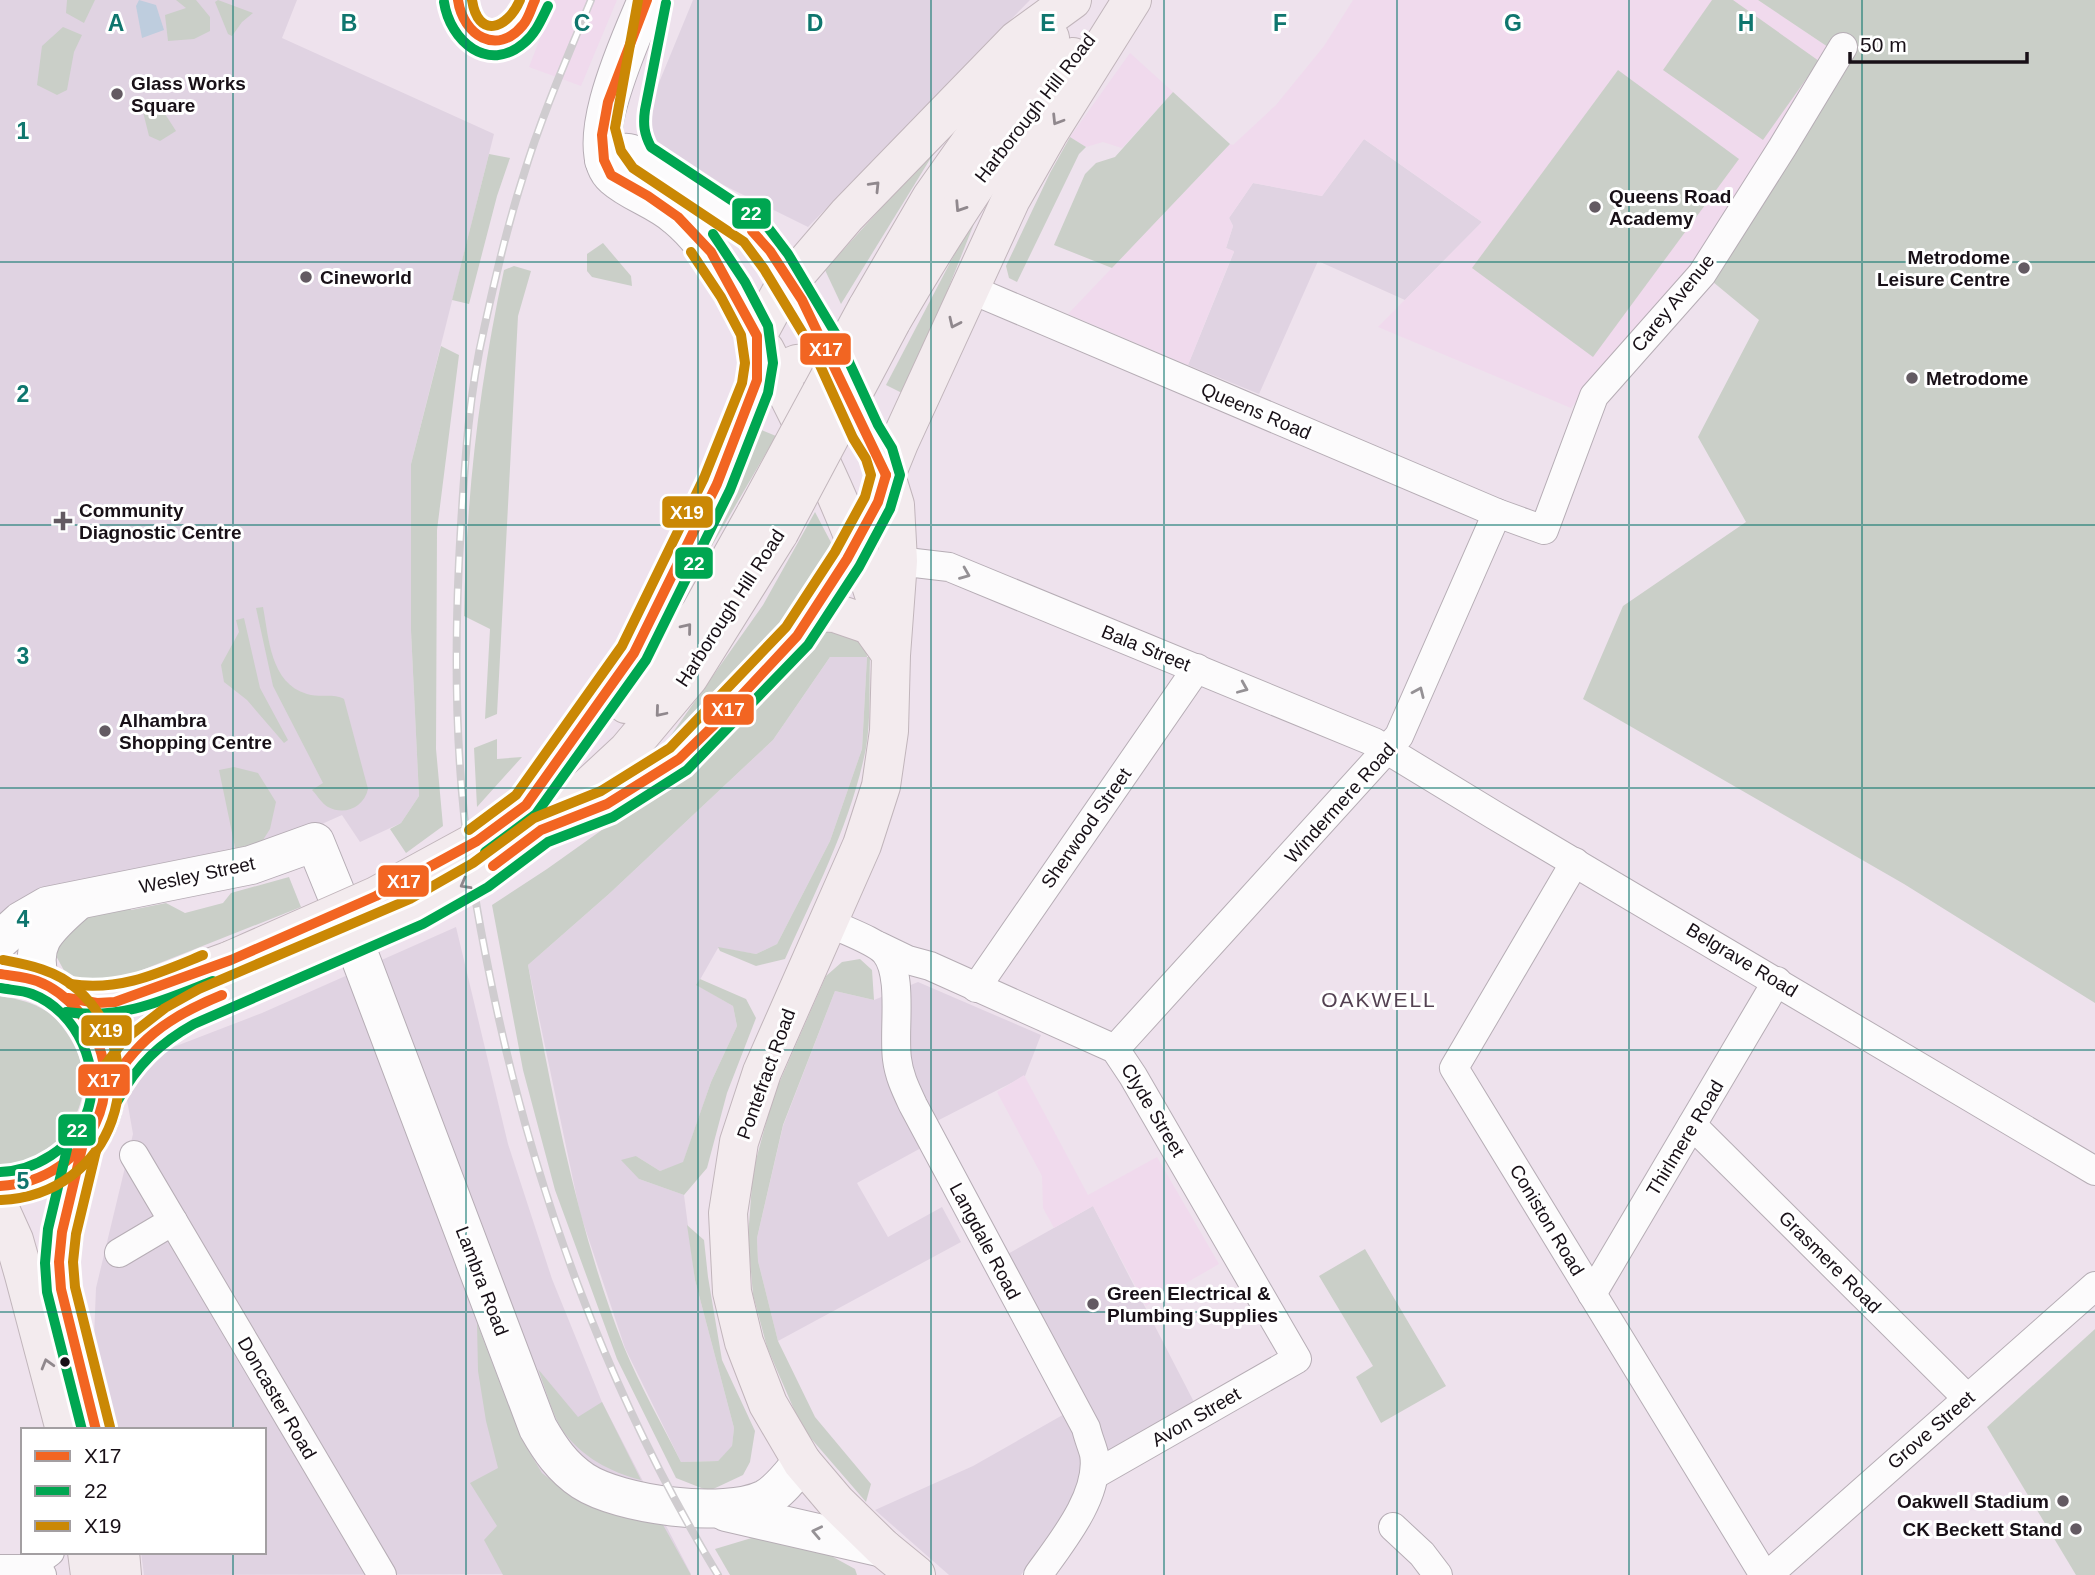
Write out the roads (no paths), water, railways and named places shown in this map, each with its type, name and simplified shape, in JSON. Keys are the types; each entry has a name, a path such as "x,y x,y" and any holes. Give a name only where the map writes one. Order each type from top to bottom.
{"highway":[{"path":"533,818 634,653 767,376 757,336 765,319 790,282 856,206 1017,40 1072,0"},
{"name":"Harborough Hill Road","path":"106,1093 127,1056 152,1032 204,1002 233,975 477,841 533,818 627,751 689,677 879,315 930,198 1003,96 1081,0"},
{"name":"Harborough Hill Road","path":"879,315 939,240 1004,142 1123,0"},
{"path":"533,818 607,804 679,759 797,636 878,502 888,457 1011,199 1048,134 1132,0"},
{"path":"767,376 797,364 820,362 840,372"},
{"name":"Pontefract Road","path":"840,372 866,432 888,457 895,505 898,561 887,641 889,731 881,786 862,845 762,1072 739,1142 728,1213 732,1292 744,1342 768,1404 802,1462 836,1502 883,1548 916,1575"},
{"name":"Pontefract Road","path":"767,376 823,466 856,542 887,641"},
{"path":"823,466 888,457"},
{"path":"813,612 835,613 870,625 887,641"},
{"name":"Harborough Hill Road","path":"0,974 14,974 97,1003 115,1002 233,975"},
{"path":"0,1186 36,1180 61,1167 82,1147 98,1122 106,1093 106,1067 99,1041 86,1017 54,989"},
{"path":"82,1147 62,1232 59,1262 61,1289 96,1428"},
{"path":"0,1209 14,1240 64,1428"},
{"path":"87,1554 90,1575"},
{"path":"120,1554 122,1575"}],"street":[{"path":"650,0 631,108 629,128 634,145 611,175 678,217 711,252 757,336"},
{"name":"Carey Avenue","path":"1544,530 1594,396 1702,274 1843,47"},
{"path":"622,159 668,173 743,225 776,239 796,241 829,237"},
{"path":"724,274 722,242 743,225"},
{"path":"743,225 790,282 840,372"},
{"name":"Queens Road","path":"970,289 1497,513 1544,530"},
{"name":"Windermere Road","path":"1115,1049 1399,737 1497,513"},
{"name":"Bala Street","path":"898,561 949,567 1374,742 1388,752"},
{"name":"Sherwood Street","path":"976,988 1197,668"},
{"name":"Belgrave Road","path":"1388,752 2095,1171"},
{"name":"Wesley Street","path":"0,940 21,921 47,906 251,865 315,842"},
{"name":"Lambra Road","path":"315,842 538,1428 555,1457 583,1481 618,1497 710,1509 747,1506 765,1499 775,1493 802,1462"},
{"name":"Coniston Road","path":"1576,862 1454,1069 1766,1575"},
{"path":"54,989 35,963 44,932 77,900"},
{"path":"828,922 879,946"},
{"name":"Clyde Street","path":"879,946 1115,1049 1144,1093 1297,1359"},
{"name":"Langdale Road","path":"879,946 891,962 893,971 895,1039 900,1075 913,1105 1086,1428 1094,1456 1094,1475 1085,1505 1038,1575"},
{"name":"Thirlmere Road","path":"1592,1294 1777,981"},
{"name":"Grasmere Road","path":"1692,1125 1967,1398"},
{"name":"Doncaster Road","path":"134,1155 382,1575"},
{"path":"119,1253 173,1222"},
{"name":"Grove Street","path":"1766,1575 2095,1286"},
{"name":"Avon Street","path":"1094,1475 1297,1359"},
{"path":"710,1509 883,1548"},
{"path":"1393,1527 1438,1575"},
{"path":"23,1571 47,1554"}],"water":[{"path":"139,0 156,5 164,30 142,38 136,6"}],"railway":[{"path":"591,0 530,155 492,291 479,353 471,402 461,525 457,670 461,778 466,834 490,977 507,1055 551,1210 578,1286 641,1434 718,1575"}],"place":[{"name":"Glass Works Square","path":"117,94"},
{"name":"Queens Road Academy","path":"1595,207"},
{"name":"Metrodome Leisure Centre","path":"2024,268"},
{"name":"Cineworld","path":"306,277"},
{"name":"Metrodome","path":"1912,378"},
{"name":"Community Diagnostic Centre","path":"63,521"},
{"name":"Alhambra Shopping Centre","path":"105,731"},
{"name":"Green Electrical & Plumbing Supplies","path":"1093,1304"},
{"name":"Oakwell Stadium","path":"2063,1501"},
{"name":"CK Beckett Stand","path":"2076,1529"}],"district":[{"name":"OAKWELL","path":"1379,999"}]}
